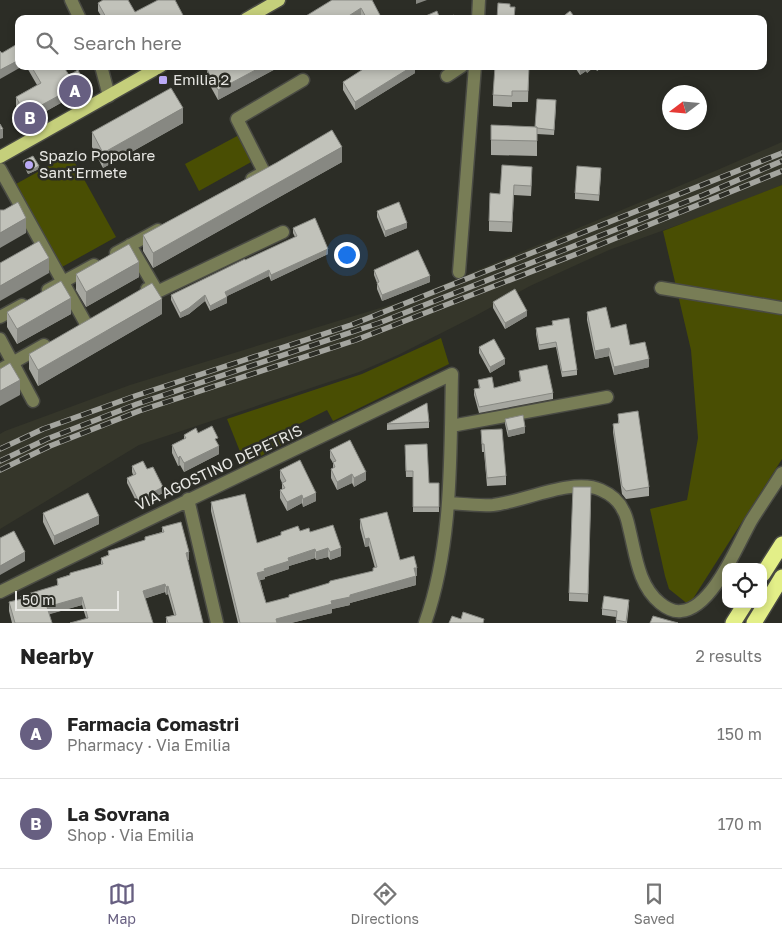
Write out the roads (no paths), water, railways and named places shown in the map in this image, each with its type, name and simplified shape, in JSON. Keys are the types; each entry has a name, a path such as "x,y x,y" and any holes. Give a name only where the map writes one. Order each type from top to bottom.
{"highway":[{"path":"767,568 782,544"},
{"path":"754,623 782,577"},
{"path":"733,623 742,608"}],"main road":[{"path":"253,15 280,0"},
{"path":"0,157 154,70"}],"street":[{"path":"71,0 78,15"},
{"path":"478,15 479,0"},
{"path":"102,70 109,96"},
{"path":"447,76 456,70"},
{"path":"459,272 475,70"},
{"path":"240,185 264,172 237,119 303,80"},
{"path":"0,169 21,206 37,244 63,281 86,322"},
{"path":"7,214 21,206"},
{"path":"0,317 165,226"},
{"path":"130,245 158,292 283,232"},
{"path":"137,295 154,286"},
{"path":"661,288 782,308"},
{"path":"0,339 33,401"},
{"path":"0,370 53,340"},
{"name":"VIA AGOSTINO DEPETRIS","path":"0,592 188,499 247,473 452,374 451,426"},
{"path":"425,623 434,597 440,569 448,503 451,426 607,397"},
{"path":"448,503 494,505 572,487 587,486 600,489 609,494 623,509 628,522 639,571 649,592 663,606 680,612 694,607 712,589 752,519 782,473"},
{"path":"188,499 217,623"}],"railway":[{"path":"0,449 43,429 135,396 351,325 782,153"},
{"path":"0,461 47,439 137,404 379,323 703,195 782,161"},
{"path":"0,470 50,446 139,411 356,340 782,171"}],"place":[{"name":"Emilia 2","path":"163,80"},
{"name":"Farmacia Comastri","path":"75,91"},
{"name":"La Sovrana","path":"30,118"},
{"name":"Spazio Popolare Sant'Ermete","path":"29,165"}]}
